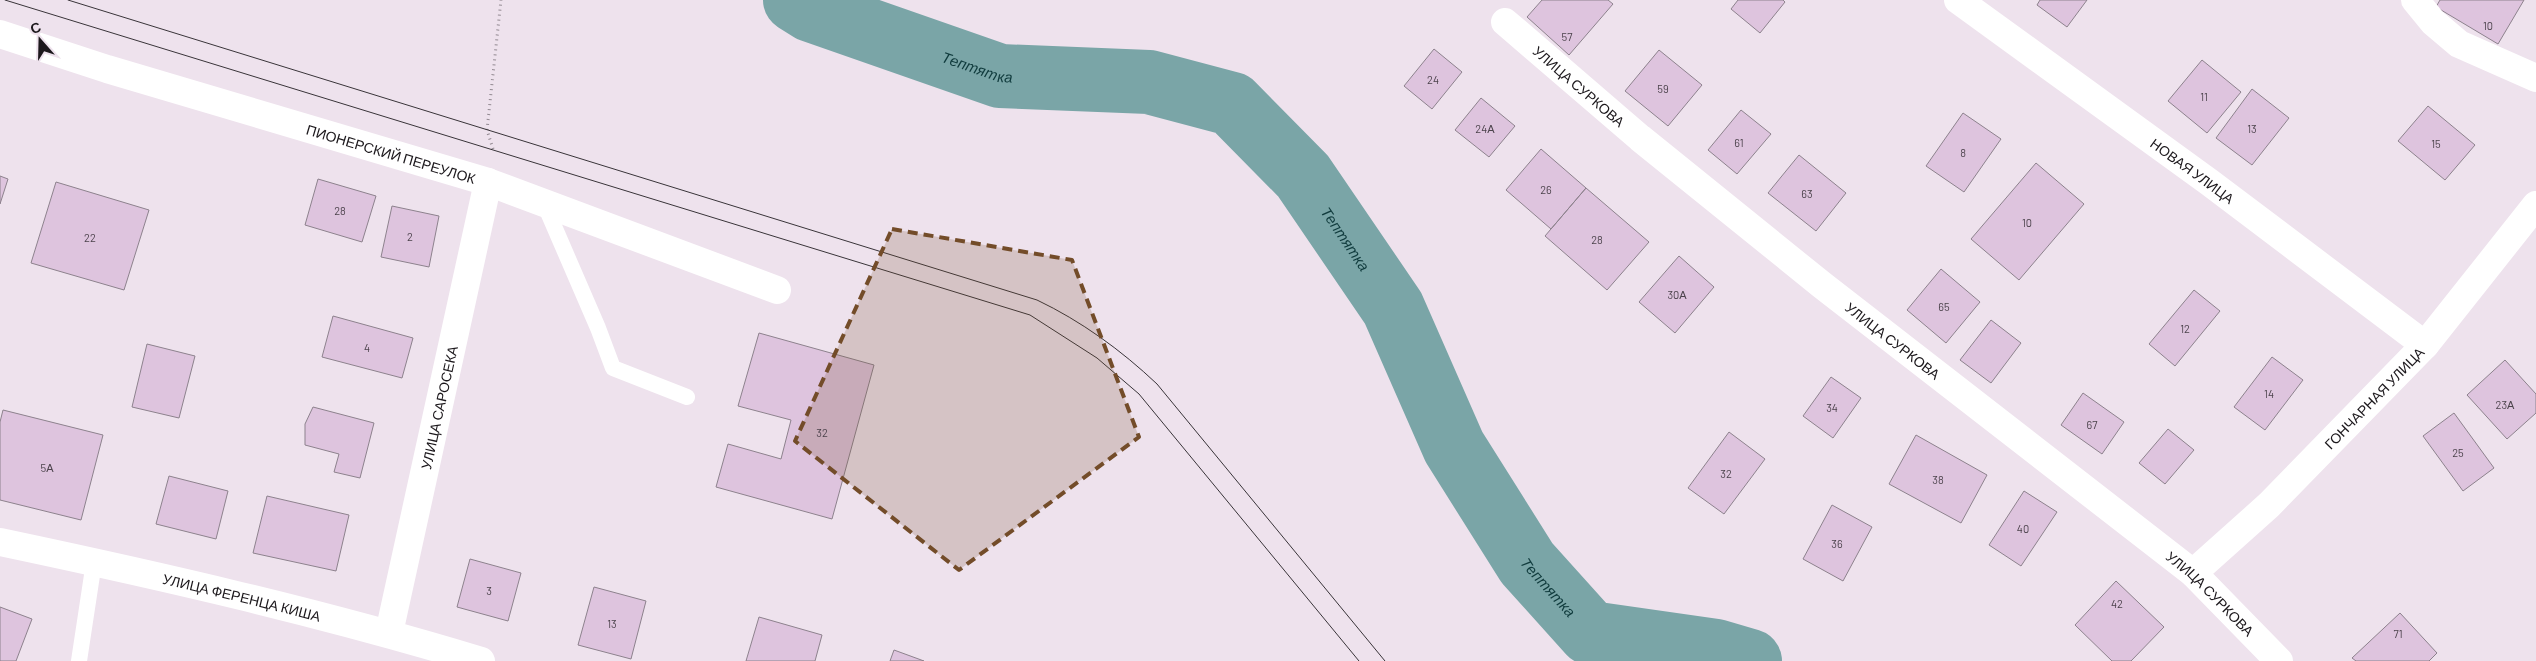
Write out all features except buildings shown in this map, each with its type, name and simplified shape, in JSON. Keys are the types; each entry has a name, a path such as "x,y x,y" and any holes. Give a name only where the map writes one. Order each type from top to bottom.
{"street":[{"name":"НОВАЯ УЛИЦА","path":"1958,0 2209,182 2425,345"},
{"path":"2415,0 2433,22 2459,44 2536,78"},
{"name":"УЛИЦА СУРКОВА","path":"1505,22 1640,138 1822,284 2193,573 2279,661"},
{"name":"ПИОНЕРСКИЙ ПЕРЕУЛОК","path":"0,34 107,69 488,182 777,290"},
{"name":"УЛИЦА САРОСЕКА","path":"389,633 488,182"},
{"name":"ГОНЧАРНАЯ УЛИЦА","path":"2193,573 2268,505 2425,345 2536,205"},
{"name":"УЛИЦА ФЕРЕНЦА КИША","path":"0,542 94,562 389,633 481,661"}],"lane":[{"path":"544,203 598,328 613,368 687,397"},
{"path":"79,661 94,562"}],"path":[{"path":"488,182 493,150 487,130 501,0"}],"highlighted area":[{"path":"892,229 1072,260 1139,437 959,570 795,441"}],"waterway":[{"name":"Тептятка","path":"795,0 811,10 1000,76 1149,82 1232,104 1303,176 1393,308 1454,447 1527,563 1590,633 1716,651 1750,661"}],"tram line":[{"path":"5,0 1030,315 1097,358 1139,394 1359,661"},
{"path":"68,0 1037,300 1053,308 1100,337 1157,384 1385,661"}]}
